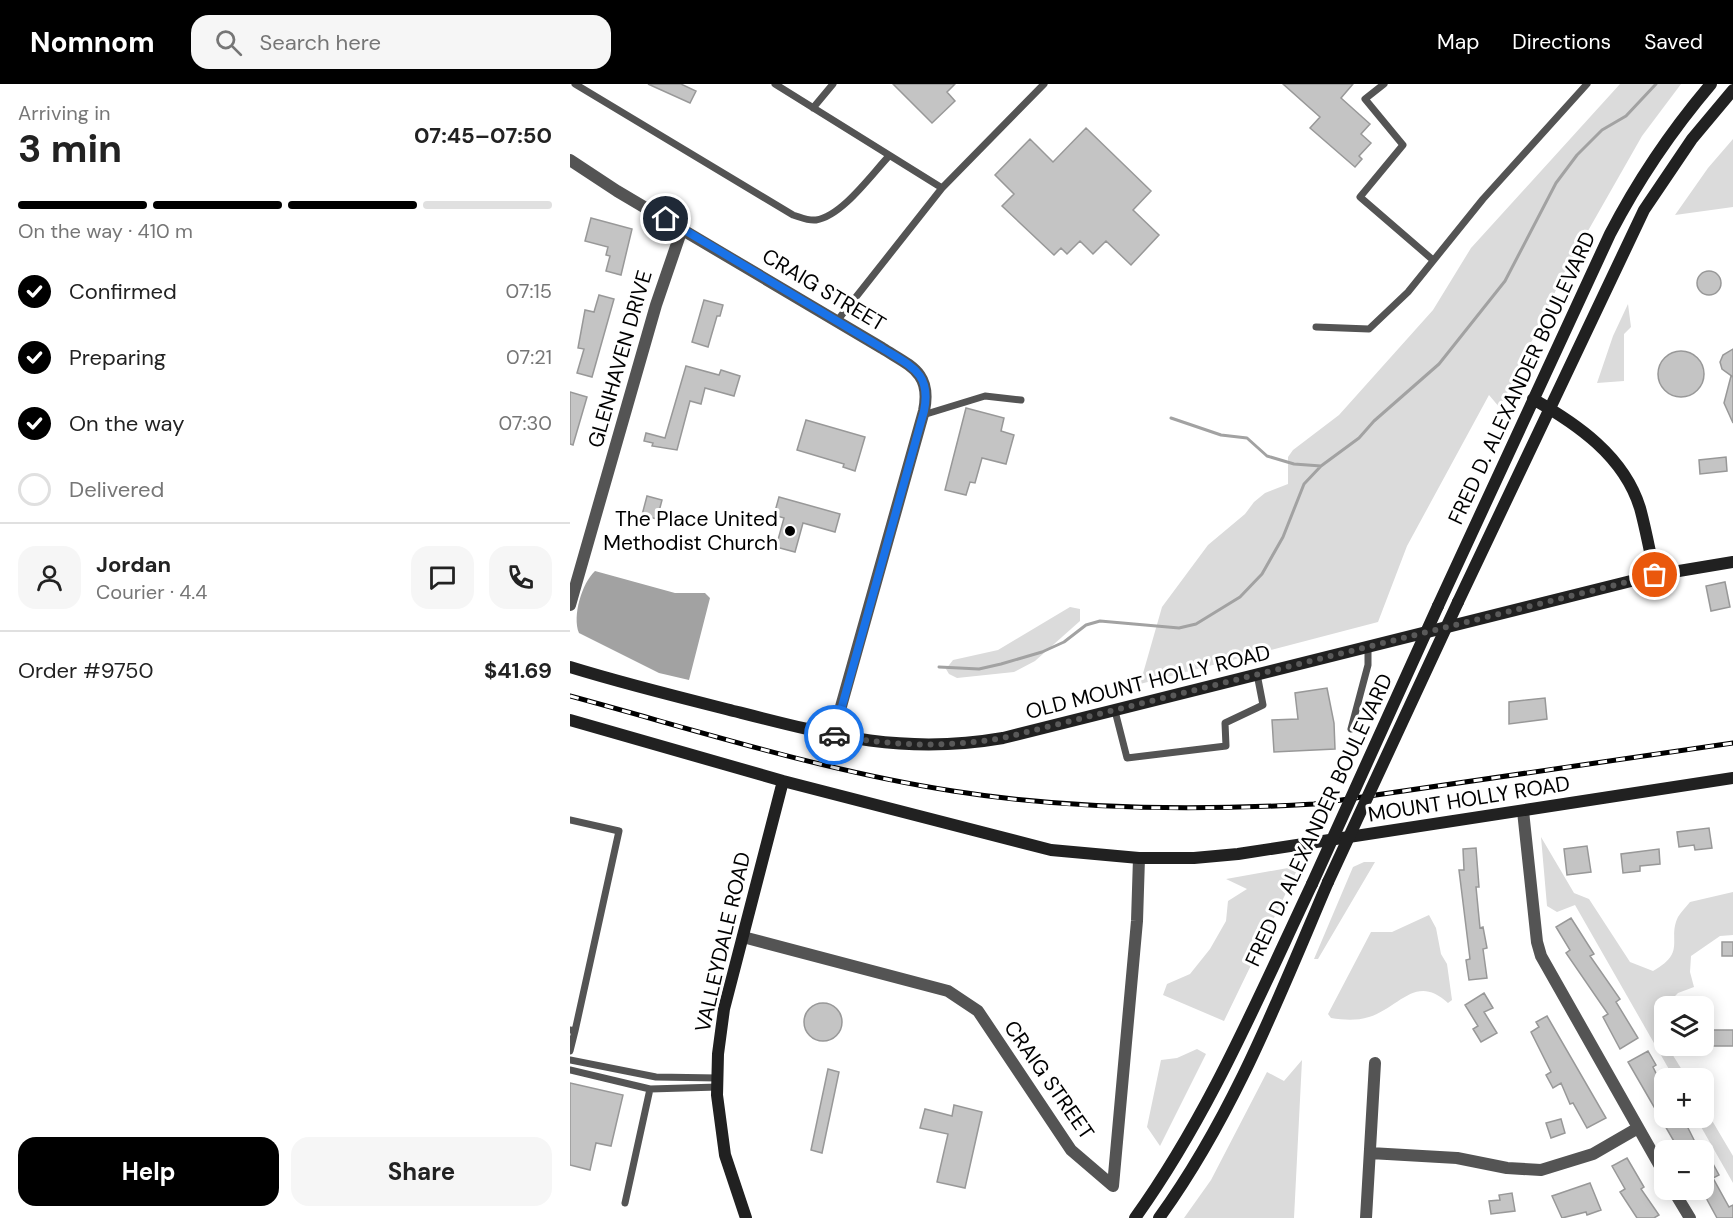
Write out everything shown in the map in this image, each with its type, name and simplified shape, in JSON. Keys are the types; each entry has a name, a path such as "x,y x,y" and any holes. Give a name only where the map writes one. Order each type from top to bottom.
{"street":[{"name":"FRED D. ALEXANDER BOULEVARD","path":"1135,1218 1165,1176 1201,1115 1312,884 1595,264 1630,195 1677,125 1711,84"},
{"name":"FRED D. ALEXANDER BOULEVARD","path":"1159,1218 1202,1155 1235,1094 1328,882 1644,210 1692,139 1733,90"},
{"name":"CRAIG STREET","path":"570,160 915,369 926,387 923,415 833,735"},
{"name":"GLENHAVEN DRIVE","path":"570,605 659,296 682,229"},
{"path":"1533,399 1591,438 1628,481 1640,508 1655,575"},
{"name":"OLD MOUNT HOLLY ROAD","path":"570,667 792,727 881,744 951,746 1003,738 1115,711 1655,575 1733,561"},
{"name":"MOUNT HOLLY ROAD","path":"570,720 783,780 1032,846 1096,856 1194,858 1238,854 1733,778"},
{"name":"VALLEYDALE ROAD","path":"746,1218 725,1155 718,1083 718,1054 724,1009 783,780"},
{"path":"1523,811 1537,942 1541,956 1654,1156"},
{"name":"CRAIG STREET","path":"743,937 948,991 978,1011 1071,1150 1113,1186 1137,921 1139,858"},
{"path":"1366,1218 1375,1063"},
{"path":"1370,1153 1457,1158 1507,1168 1541,1170 1570,1163 1593,1154 1638,1128"},
{"path":"1679,1200 1690,1218"}],"lane":[{"path":"775,84 942,188"},
{"path":"813,108 833,84"},
{"path":"837,321 942,188 1044,84"},
{"path":"1384,84 1365,99 1402,145 1360,197 1433,260"},
{"path":"1316,327 1369,328 1408,292 1483,199 1587,84"},
{"path":"572,85 793,215 804,219 816,220 837,212 889,156"},
{"path":"923,415 985,396 1021,400"},
{"path":"1351,729 1368,665 1368,647"},
{"path":"1115,711 1127,758 1226,746 1225,723 1263,705 1257,674"},
{"path":"570,820 620,831 572,1030 570,1051"},
{"path":"570,1060 656,1077 718,1083"},
{"path":"570,1070 650,1089 718,1083"},
{"path":"625,1203 650,1089"}],"shaded area":[{"path":"1620,84 1681,84 1642,136 1564,273 1500,408 1489,395 1407,546 1378,622 1140,684 1162,607 1208,545 1245,514 1265,493 1288,484 1288,457 1293,450 1339,415 1433,310 1471,248"},
{"path":"1733,139 1733,207 1675,215 1708,168"},
{"path":"1628,304 1631,327 1624,334 1624,381 1597,383 1613,336"},
{"path":"595,571 675,593 705,593 710,598 689,680 659,673 579,633 577,618 582,591"},
{"path":"1070,607 1080,609 1080,621 1035,661 1014,672 957,678 949,674 946,669 953,660 998,650"},
{"path":"1541,837 1574,893 1589,899 1630,962 1653,971 1670,958 1674,946 1675,925 1678,917 1690,902 1733,892 1733,935 1720,936 1691,956 1690,972 1694,987 1675,996 1654,996 1654,1043 1575,905 1557,912 1547,906"},
{"path":"1364,862 1375,862 1318,959 1314,959 1353,867"},
{"path":"1299,866 1224,1021 1163,995 1167,984 1190,974 1210,949 1226,921 1228,901 1247,889 1226,879"},
{"path":"1429,915 1436,928 1441,954 1447,964 1452,1000 1448,1003 1427,991 1417,992 1369,1017 1350,1020 1331,1018 1328,1014 1371,932 1392,932"},
{"path":"1197,1049 1206,1054 1160,1146 1147,1127 1161,1060 1177,1058"},
{"path":"1661,1056 1673,1056 1681,1068 1668,1068"},
{"path":"1302,1060 1294,1218 1184,1218 1211,1180 1267,1072 1284,1081"},
{"path":"1714,1124 1733,1156 1733,1183 1714,1150 1714,1140 1709,1140 1702,1128 1714,1128"}],"building":[{"path":"648,84 681,84 696,91 690,103"},
{"path":"893,84 955,84 947,92 955,101 932,123"},
{"path":"1283,84 1353,84 1341,98 1370,124 1361,134 1371,143 1359,156 1362,159 1355,167 1310,128 1320,117"},
{"path":"1086,128 1151,191 1133,210 1159,235 1131,265 1106,241 1093,254 1080,241 1067,254 1061,248 1054,255 1002,206 1014,194 995,175 1030,139 1053,162"},
{"path":"591,218 632,229 621,275 606,271 610,256 606,255 608,247 585,241"},
{"path":"1709,271 1718,274 1721,283 1718,292 1709,295 1700,292 1697,283 1700,274"},
{"path":"599,295 614,299 592,377 577,373 584,349 578,348 585,310 594,312"},
{"path":"704,300 723,305 720,316 717,316 708,347 692,342"},
{"path":"1733,349 1733,377 1722,369 1720,362 1723,355"},
{"path":"1681,351 1697,358 1704,374 1697,390 1681,397 1665,390 1658,374 1665,358"},
{"path":"686,366 719,375 721,370 740,376 734,396 705,388 701,404 690,401 677,450 652,446 653,443 644,441 646,433 665,438"},
{"path":"1731,376 1733,377 1733,423 1724,403"},
{"path":"570,392 587,397 573,445 570,444"},
{"path":"966,408 1004,418 1001,431 1014,435 1006,464 982,458 975,483 970,482 966,495 945,490"},
{"path":"806,420 865,437 855,471 843,467 844,464 797,450"},
{"path":"1726,457 1727,471 1700,474 1699,460"},
{"path":"647,496 662,500 657,519 642,515"},
{"path":"779,497 840,514 835,532 803,523 795,552 776,547 784,518 774,515"},
{"path":"1725,582 1730,607 1711,611 1706,586"},
{"path":"1327,688 1334,723 1335,749 1274,752 1272,720 1298,719 1295,693"},
{"path":"1545,698 1547,719 1509,724 1509,702"},
{"path":"1709,828 1712,848 1695,850 1694,845 1679,847 1677,832"},
{"path":"1587,846 1591,872 1567,875 1564,849"},
{"path":"1476,848 1479,887 1476,887 1480,928 1483,927 1487,948 1483,949 1487,978 1469,980 1466,960 1470,959 1459,870 1464,870 1463,849"},
{"path":"1659,849 1660,864 1640,866 1640,871 1623,873 1621,854"},
{"path":"1571,918 1594,954 1590,956 1620,999 1616,1002 1638,1038 1620,1049 1603,1017 1608,1014 1566,953 1570,950 1556,927"},
{"path":"1722,942 1733,942 1733,956 1722,956"},
{"path":"1484,993 1493,1008 1484,1012 1497,1033 1481,1042 1473,1029 1478,1026 1465,1005"},
{"path":"823,1003 836,1009 842,1022 836,1035 823,1041 810,1035 804,1022 810,1009"},
{"path":"1547,1016 1606,1118 1587,1128 1573,1103 1570,1104 1561,1083 1553,1088 1546,1075 1551,1072 1531,1032 1539,1027 1536,1022"},
{"path":"1714,1030 1733,1030 1733,1046 1714,1046"},
{"path":"1648,1051 1656,1065 1653,1067 1654,1107 1628,1062"},
{"path":"828,1069 839,1072 822,1153 811,1150"},
{"path":"570,1083 623,1095 611,1146 596,1143 590,1170 570,1165"},
{"path":"954,1105 982,1112 965,1188 937,1182 948,1134 920,1128 925,1109 952,1116"},
{"path":"1561,1119 1565,1133 1551,1138 1546,1123"},
{"path":"1666,1128 1688,1128 1694,1140 1673,1140"},
{"path":"1627,1158 1644,1187 1641,1189 1659,1215 1654,1218 1637,1218 1620,1192 1625,1189 1612,1166"},
{"path":"1714,1166 1719,1175 1714,1178"},
{"path":"1714,1180 1729,1207 1733,1205 1733,1218 1717,1218 1707,1200 1714,1200"},
{"path":"1590,1183 1601,1210 1587,1215 1586,1212 1562,1218 1552,1196"},
{"path":"1512,1193 1515,1211 1491,1214 1489,1201 1500,1200 1499,1195"}],"waterway":[{"path":"939,667 979,669 1001,664 1042,652 1064,642 1086,625 1100,621 1179,628 1196,624 1240,597 1262,574 1283,537 1304,484 1321,466 1359,438 1374,421 1439,364 1505,281 1556,183 1577,155 1602,130 1626,116 1656,84"},
{"path":"1171,418 1221,435 1247,438 1267,456 1294,464 1321,466"}],"railway":[{"path":"570,696 760,749 904,783 1043,802 1133,807 1223,808 1314,804 1733,743"}],"way so far":[{"path":"834,735 881,744 916,746 951,746 983,742 1405,639 1655,575"}],"place":[{"name":"The Place United Methodist Church","path":"790,531"}],"route":[{"path":"666,219 915,369 922,377 926,387 927,397 924,411 834,735"}]}
